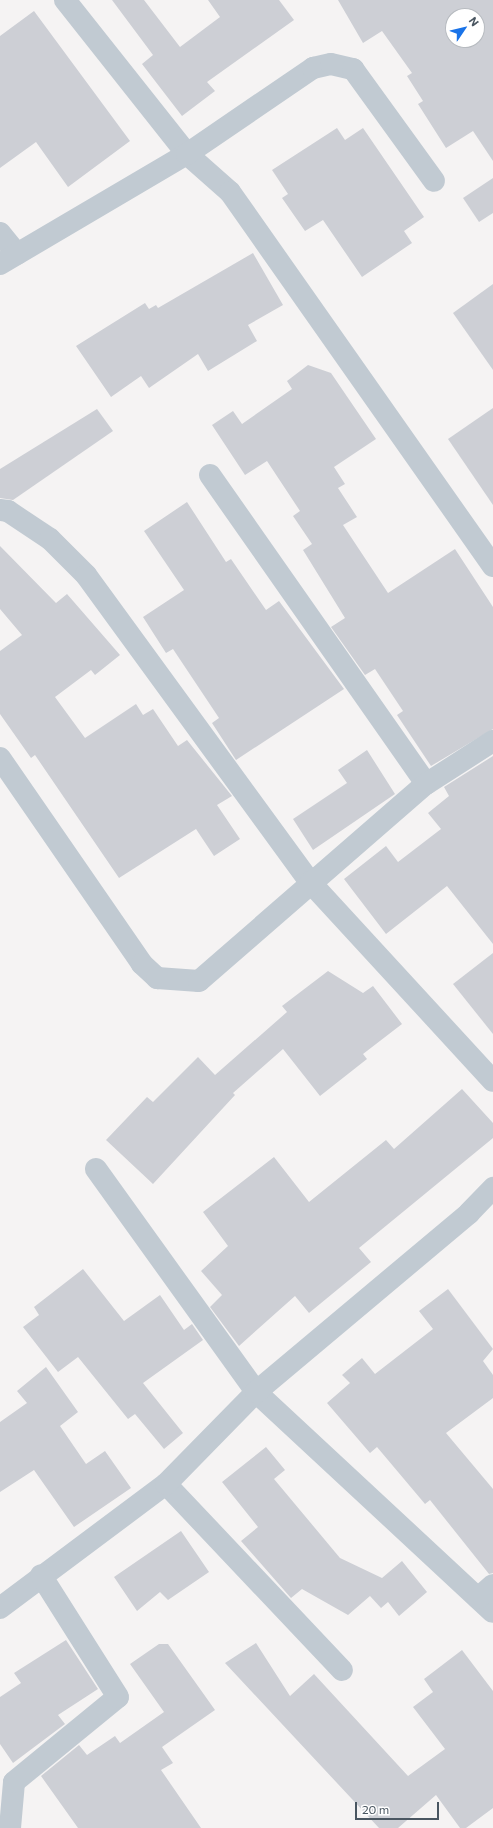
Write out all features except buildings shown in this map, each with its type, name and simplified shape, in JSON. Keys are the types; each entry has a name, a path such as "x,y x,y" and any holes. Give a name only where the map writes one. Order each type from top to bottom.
{"street":[{"path":"65,0 187,154 230,192 243,209 493,566"},
{"path":"0,233 8,259 187,154 314,68 331,64 354,69 434,181"},
{"path":"210,475 426,784"},
{"path":"0,510 8,511 50,539 86,575 310,882 493,1081"},
{"path":"0,758 142,964 156,978 199,981 310,882 426,784 493,741"},
{"path":"96,1169 256,1392 488,1598"},
{"path":"0,1608 42,1575 166,1484 256,1392 469,1213 493,1188"},
{"path":"166,1484 342,1670"},
{"path":"10,1828 14,1782 118,1697 42,1575"}]}
